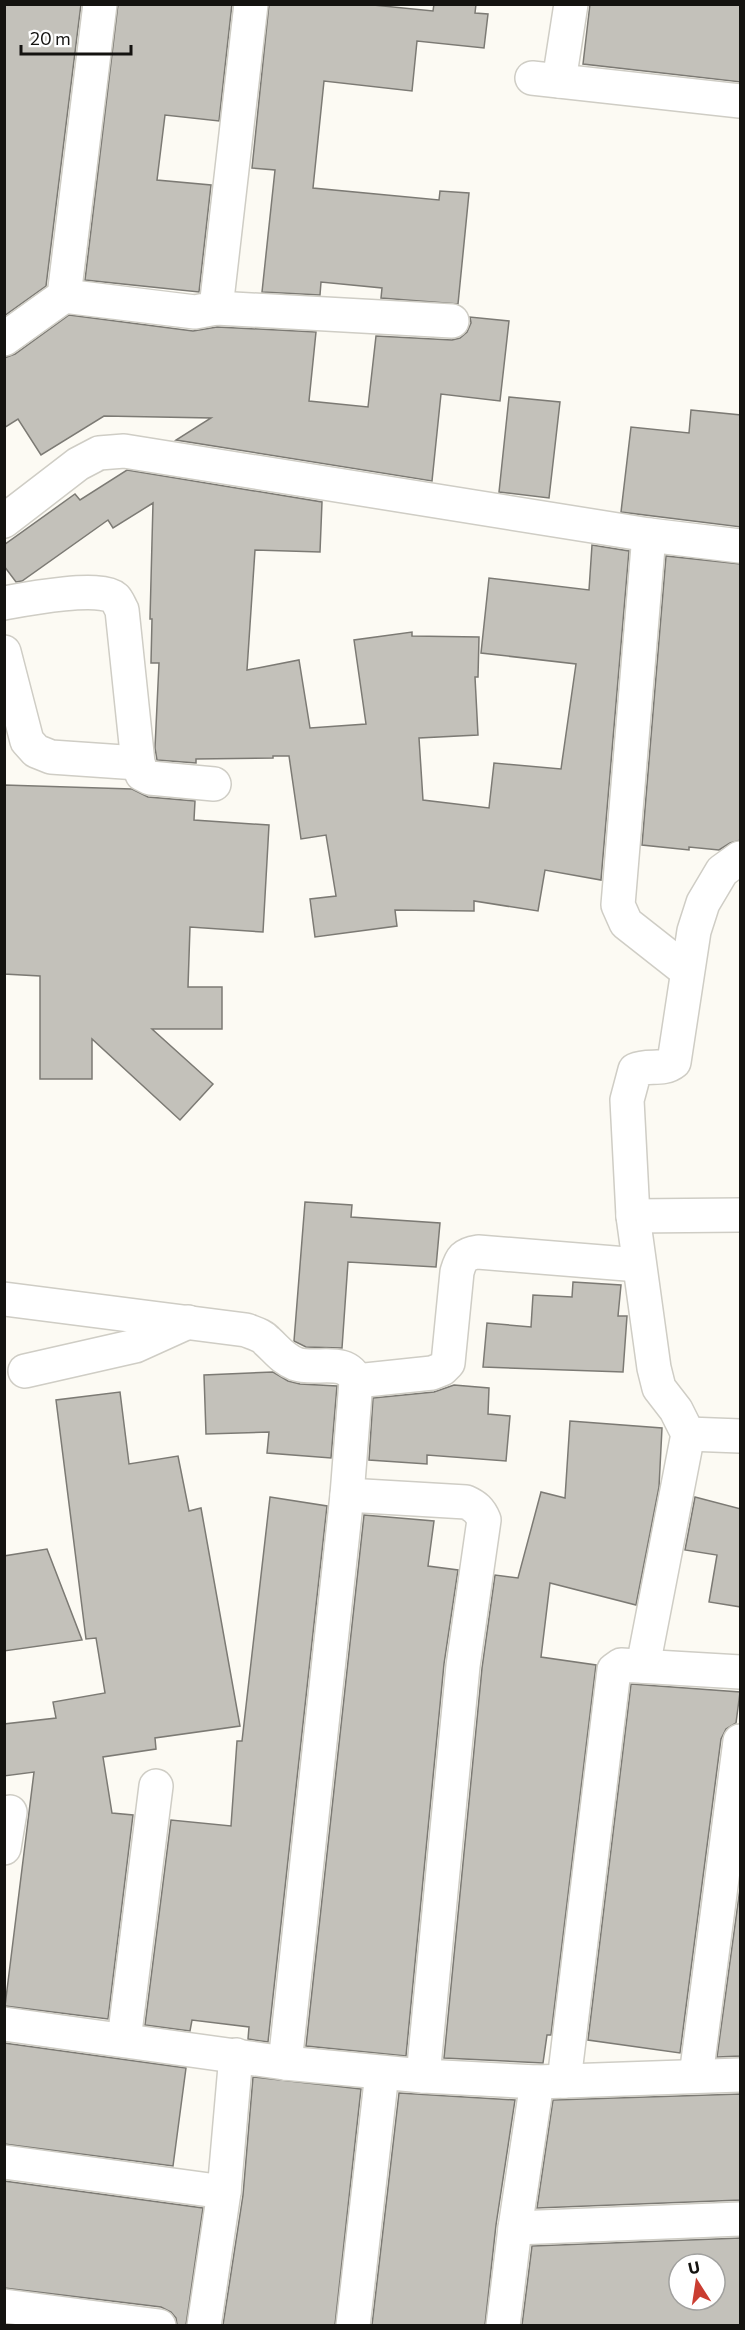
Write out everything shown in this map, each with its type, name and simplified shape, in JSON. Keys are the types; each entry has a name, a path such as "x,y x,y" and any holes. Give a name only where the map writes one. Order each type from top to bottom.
{"street":[{"path":"64,296 100,4"},
{"path":"216,308 251,4"},
{"path":"571,4 546,79 741,101"},
{"path":"4,339 64,296 195,312 216,308 452,321"},
{"path":"4,521 78,464 99,453 124,451 649,535 741,546"},
{"path":"649,535 618,904 626,923 687,971"},
{"path":"4,603 46,596 102,592 115,598 122,610 138,763 142,774 150,778 214,784"},
{"path":"4,652 27,741 36,751 51,756 138,763"},
{"path":"643,1666 688,1434 676,1410 659,1388 633,1216 628,1094 635,1070 669,1067 674,1062 694,931 703,903 722,871 741,858"},
{"path":"633,1216 741,1215"},
{"path":"356,1381 432,1373 442,1369 448,1363 457,1272 461,1259 467,1254 478,1252 639,1265"},
{"path":"4,1299 246,1330 265,1338 282,1357 298,1365 346,1367 353,1373 356,1381 347,1495 285,2063"},
{"path":"25,1371 135,1346 188,1322"},
{"path":"688,1434 741,1436"},
{"path":"347,1495 466,1502 475,1506 481,1512 484,1520 463,1666 423,2076"},
{"path":"503,2325 514,2228 551,2081 614,1670 616,1666 621,1665 741,1672"},
{"path":"696,2076 741,1741"},
{"path":"124,2040 156,1786"},
{"path":"4,1848 10,1812"},
{"path":"4,2024 285,2063 423,2076 551,2081 741,2075"},
{"path":"204,2325 224,2192 236,2055"},
{"path":"353,2325 382,2073"},
{"path":"4,2162 224,2192"},
{"path":"514,2228 741,2219"},
{"path":"4,2306 159,2325"}],"building":[{"path":"4,4 81,4 46,286 4,316"},
{"path":"118,4 232,4 219,121 165,115 157,180 211,185 199,292 85,280"},
{"path":"269,4 363,4 433,11 434,4 476,4 475,13 488,14 484,48 417,41 412,91 324,81 313,188 439,200 440,191 469,193 458,304 381,298 382,288 321,282 320,295 262,292 275,170 252,168"},
{"path":"590,4 741,4 741,82 583,64"},
{"path":"69,315 193,331 217,327 316,332 309,401 368,407 376,336 452,340 460,338 467,332 471,323 470,317 509,321 500,401 441,394 432,481 176,440 211,418 104,416 41,455 18,419 4,428 4,358 15,354"},
{"path":"509,397 560,402 549,498 499,492"},
{"path":"691,410 741,415 741,527 621,512 631,427 689,433"},
{"path":"127,470 322,502 320,552 255,550 247,670 299,660 310,728 366,724 354,640 412,632 412,636 479,637 478,677 475,677 478,735 419,738 423,800 489,808 494,763 561,769 576,664 481,653 489,578 589,590 592,545 629,551 601,880 545,870 538,911 474,901 474,911 395,910 397,926 315,937 310,899 336,896 326,835 301,839 289,756 196,759 196,763 157,760 155,748 159,663 151,663 152,619 150,619 153,503 113,528 108,520 22,581 16,582 4,566 4,545 75,494 80,500"},
{"path":"666,556 741,564 741,840 730,843 719,850 689,847 689,850 642,845"},
{"path":"4,785 132,789 148,797 195,801 194,820 269,825 263,932 190,927 188,987 222,987 222,1029 152,1029 213,1084 180,1120 92,1039 92,1079 40,1079 40,976 4,974"},
{"path":"305,1202 352,1205 351,1217 440,1223 436,1267 348,1262 342,1348 306,1347 294,1341"},
{"path":"573,1282 621,1285 618,1316 627,1316 623,1372 483,1367 487,1323 531,1327 533,1295 572,1297"},
{"path":"273,1372 288,1381 300,1384 337,1386 331,1458 267,1453 269,1432 206,1434 204,1375"},
{"path":"454,1385 489,1388 488,1414 510,1416 506,1461 427,1455 427,1464 369,1460 373,1398 434,1392"},
{"path":"120,1392 129,1464 178,1456 189,1511 201,1508 240,1726 155,1738 156,1749 103,1757 112,1813 133,1815 108,2019 5,2006 34,1772 4,1776 4,1724 56,1718 53,1702 105,1693 96,1638 86,1639 56,1400"},
{"path":"570,1421 662,1428 659,1487 636,1605 550,1583 541,1657 596,1665 551,2035 547,2035 543,2063 444,2058 482,1668 495,1575 518,1578 541,1492 565,1498"},
{"path":"270,1497 327,1506 268,2042 248,2039 249,2027 192,2020 190,2031 145,2025 171,1820 231,1826 237,1741 242,1741"},
{"path":"695,1497 741,1509 741,1607 709,1602 717,1555 685,1550"},
{"path":"364,1515 434,1521 428,1566 458,1570 444,1664 406,2056 306,2046"},
{"path":"47,1549 82,1640 4,1651 4,1556"},
{"path":"631,1684 740,1692 736,1723 726,1729 721,1739 680,2053 588,2040"},
{"path":"741,1881 741,2056 717,2057"},
{"path":"4,2043 186,2068 173,2166 4,2144"},
{"path":"253,2077 361,2089 335,2325 223,2325 243,2195"},
{"path":"399,2093 515,2100 496,2225 485,2325 372,2325"},
{"path":"741,2094 741,2200 537,2208 553,2100"},
{"path":"4,2181 203,2208 186,2325 177,2325 176,2318 171,2312 161,2307 4,2288"},
{"path":"741,2238 741,2325 522,2325 532,2246"}]}
